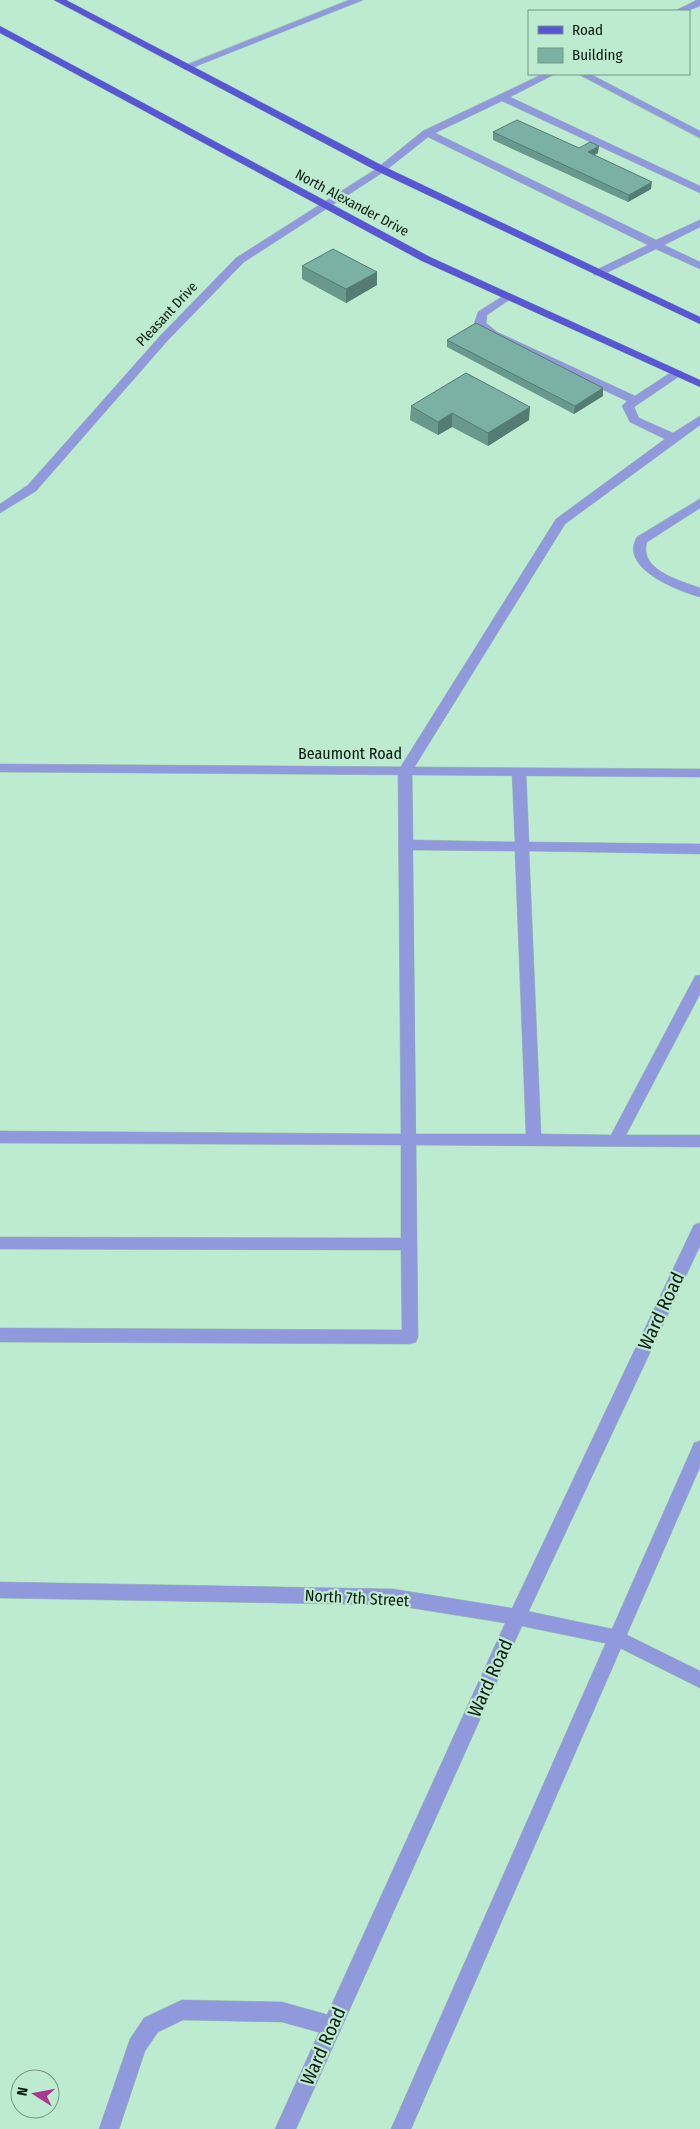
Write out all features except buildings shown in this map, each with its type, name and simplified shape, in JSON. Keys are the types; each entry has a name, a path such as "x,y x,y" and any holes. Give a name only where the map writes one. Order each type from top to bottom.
{"main road":[{"path":"59,0 382,169 700,320"},
{"name":"North Alexander Drive","path":"0,30 426,259 700,384"}],"street":[{"path":"186,67 358,0"},
{"path":"682,10 700,2"},
{"name":"Pleasant Drive","path":"0,509 32,488 164,338 240,260 382,169 427,133 548,75"},
{"path":"585,75 700,135"},
{"path":"502,97 700,190"},
{"path":"427,133 700,266"},
{"path":"598,272 700,223"},
{"path":"508,296 482,314 480,324 493,334 636,401"},
{"path":"673,438 634,420 628,406 677,373"},
{"path":"0,1335 410,1336 405,770 560,522 700,419"},
{"path":"700,503 641,540 638,551 644,564 662,577 700,593"},
{"name":"Beaumont Road","path":"0,768 700,773"},
{"path":"519,772 534,1140"},
{"path":"405,845 700,849"},
{"path":"615,1141 700,980"},
{"path":"0,1137 700,1141"},
{"name":"Ward Road","path":"285,2129 517,1617 700,1228"},
{"path":"0,1243 408,1244"},
{"path":"401,2129 700,1448"},
{"name":"North 7th Street","path":"0,1590 393,1597 517,1617 617,1638 700,1680"},
{"path":"109,2129 137,2046 151,2025 182,2010 282,2012 332,2026"}]}
